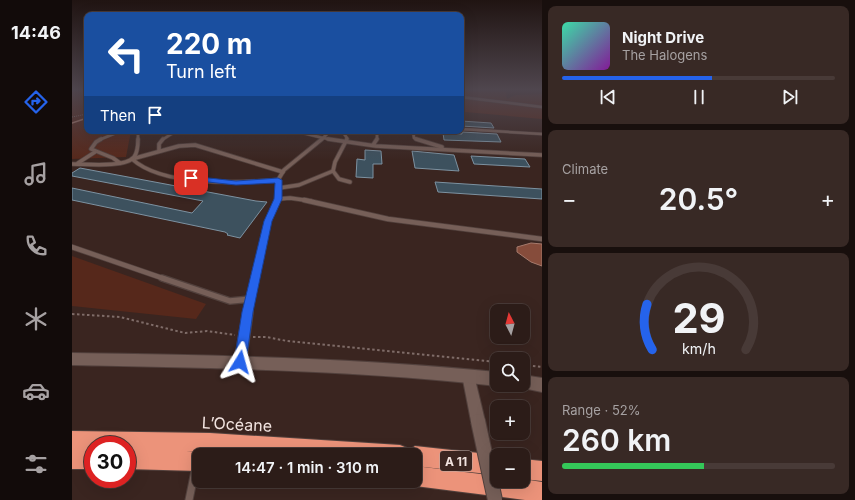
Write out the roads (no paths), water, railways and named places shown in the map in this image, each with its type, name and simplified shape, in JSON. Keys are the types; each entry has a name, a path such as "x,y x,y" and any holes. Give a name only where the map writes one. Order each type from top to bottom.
{"highway":[{"name":"L’Océane","path":"72,440 210,442 313,448"},
{"name":"A 11","path":"422,457 490,464"},
{"path":"72,459 84,459"},
{"path":"136,459 192,461"},
{"path":"530,470 542,471"},
{"name":"A 11","path":"422,477 542,492"}],"street":[{"path":"240,362 248,312"},
{"path":"72,359 307,364 468,375 490,378"},
{"path":"468,375 495,500"},
{"path":"530,383 542,384"}],"lane":[{"path":"464,129 542,134"},
{"path":"113,134 98,140 92,145 91,149 95,152 117,160 120,163"},
{"path":"132,160 138,142 138,134"},
{"path":"159,151 158,147 161,141 172,134"},
{"path":"307,134 345,142 373,145 542,155"},
{"path":"248,312 268,221 278,199 278,180 282,172 327,134"},
{"path":"344,134 347,137 335,162 334,171 339,179 350,182"},
{"path":"373,145 377,140 377,134"},
{"path":"413,134 414,138 448,150"},
{"path":"74,164 120,163 185,144 195,145 261,164 282,172"},
{"path":"74,164 95,152"},
{"path":"132,160 145,169 176,176 236,183 278,180"},
{"path":"279,188 299,185 334,171"},
{"path":"278,199 290,198 322,203 388,219 476,229 542,239"},
{"path":"72,247 230,301 251,299"},
{"path":"189,500 192,487"}],"waterway":[{"path":"72,123 84,119"}]}
